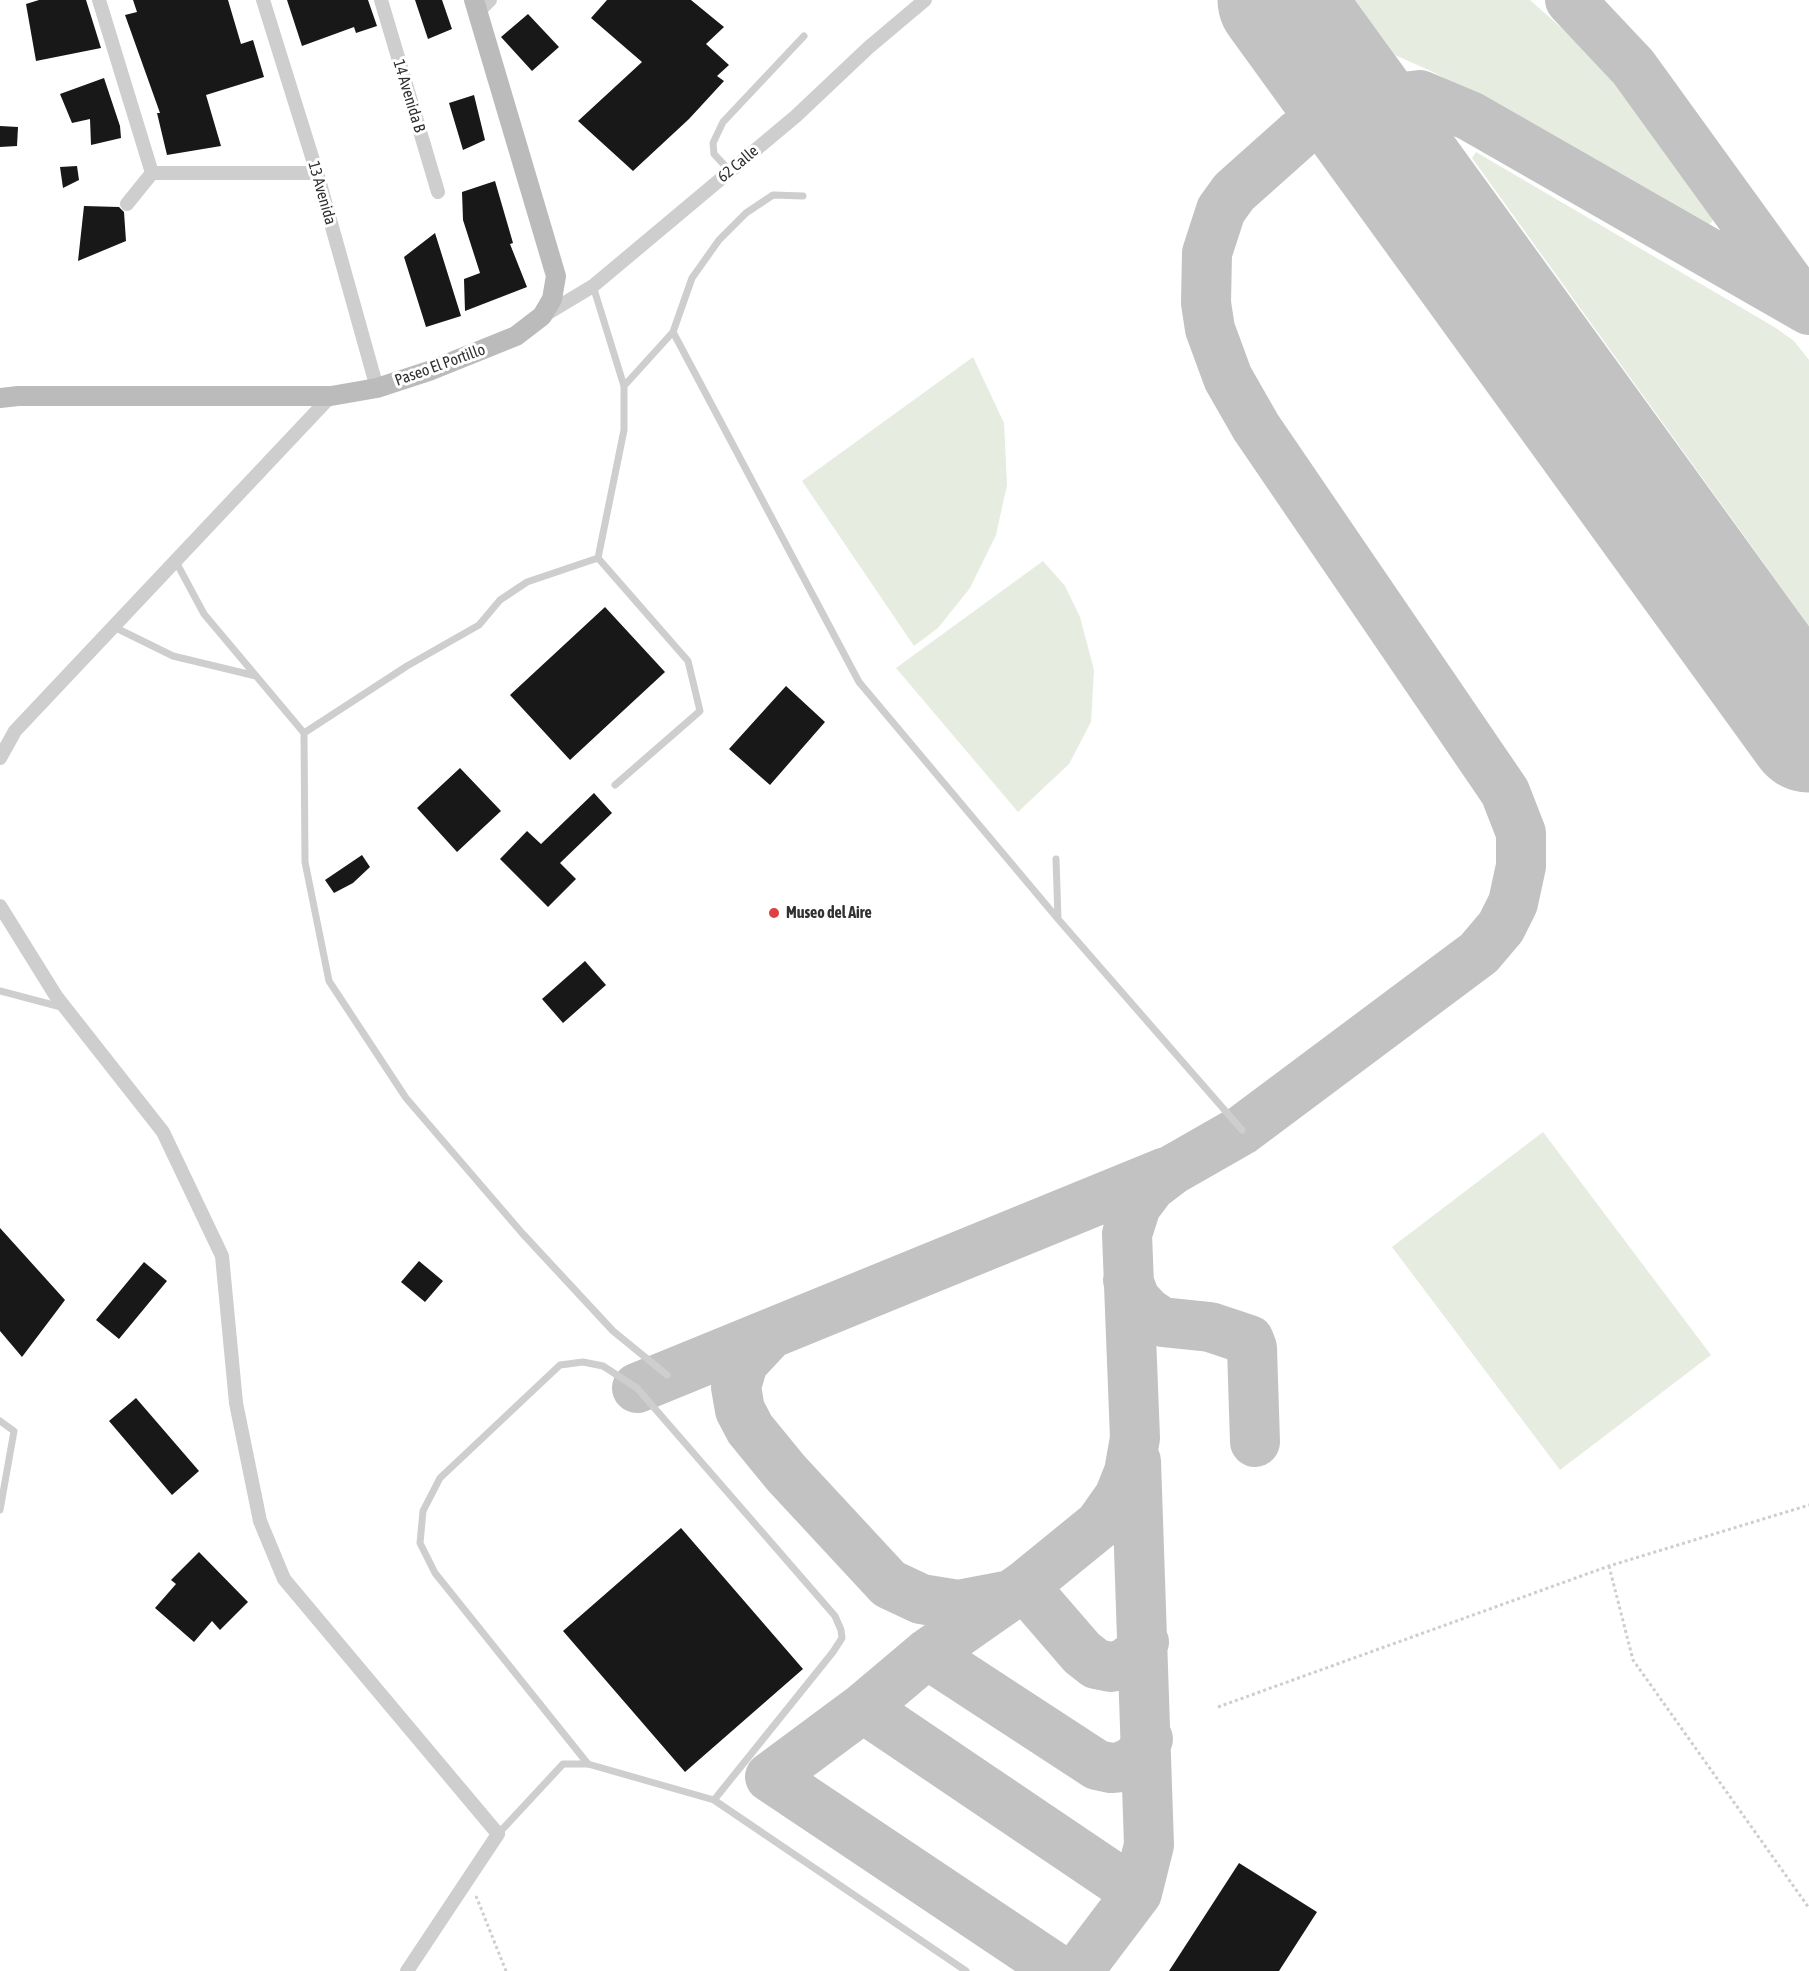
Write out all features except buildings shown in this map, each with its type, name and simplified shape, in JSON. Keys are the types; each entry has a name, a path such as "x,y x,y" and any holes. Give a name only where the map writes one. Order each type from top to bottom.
{"main road":[{"name":"Paseo El Portillo","path":"0,398 18,396 331,396 377,388 516,336 542,316 552,299 556,276 481,4"}],"street":[{"path":"99,0 152,173"},
{"name":"13 Avenida","path":"263,0 317,173 377,388"},
{"name":"14 Avenida B","path":"381,0 438,192"},
{"name":"62 Calle","path":"542,316 593,286 796,116 868,48 925,0"},
{"path":"152,173 317,173"},
{"path":"127,204 152,173"},
{"path":"0,758 15,731 245,490 331,396"},
{"path":"0,906 66,1009 163,1132 222,1256 236,1403 260,1521 284,1579 498,1834 407,1971"}],"lane":[{"path":"730,171 714,154 713,143 723,122 804,36"},
{"path":"624,386 673,332 692,278 719,240 746,213 773,195 802,196"},
{"path":"593,286 624,386 624,430 598,558"},
{"path":"673,332 859,682 1058,919 1242,1130"},
{"path":"304,733 407,666 479,625 500,600 527,582 598,558"},
{"path":"598,558 687,661 700,711 615,785"},
{"path":"175,561 204,614 304,733 305,862 329,981 406,1098 429,1125 522,1233 613,1331 668,1375"},
{"path":"114,627 173,656 256,676"},
{"path":"1056,859 1058,919"},
{"path":"0,991 66,1009"},
{"path":"588,1764 435,1573 420,1543 423,1511 440,1478 560,1365 583,1362 603,1366 637,1388 835,1616 841,1630 842,1638 833,1652 714,1800"},
{"path":"0,1421 14,1431 0,1510"},
{"path":"498,1834 562,1764 588,1764 714,1800 966,1971"}],"path":[{"path":"1218,1707 1609,1566 1809,1505"},
{"path":"1609,1566 1633,1660 1809,1908"},
{"path":"469,1878 506,1971"}],"shaded area":[{"path":"1355,0 1530,0 1594,57 1712,214 1713,220 1708,226 1701,227 1435,73 1395,55"},
{"path":"1476,152 1776,328 1794,341 1809,360 1809,626 1472,158"},
{"path":"973,357 1004,423 1007,485 996,535 970,588 938,628 914,646 802,481"},
{"path":"1043,561 1065,586 1080,617 1094,670 1091,722 1069,764 1018,812 896,668"},
{"path":"1543,1132 1711,1355 1560,1470 1392,1247"}],"taxiway":[{"path":"1282,0 1284,7"},
{"path":"1570,0 1633,67 1801,299"},
{"path":"1060,1971 770,1777 863,1708 927,1654 1024,1586 1100,1524 1119,1497 1129,1472 1135,1438 1127,1234 1136,1206 1151,1186 1172,1170 1242,1130 1479,953 1501,927 1513,903 1521,866 1521,833 1505,792 1256,427 1228,378 1210,329 1206,303 1207,253 1221,210 1234,192 1299,134 1354,103 1420,95 1470,116 1809,310"},
{"path":"637,1388 1166,1172"},
{"path":"1128,1280 1135,1299 1147,1312 1162,1322 1210,1327 1249,1340 1252,1348 1255,1442"},
{"path":"770,1334 743,1363 736,1387 740,1410 750,1429 786,1473 889,1584 921,1599 958,1605 1005,1596"},
{"path":"1078,1971 1137,1893 1149,1845 1136,1461"},
{"path":"1024,1586 1082,1653 1096,1664 1111,1667 1124,1664 1136,1655 1144,1642"},
{"path":"927,1654 1097,1765 1111,1768 1121,1767 1134,1761 1143,1751 1148,1739"},
{"path":"863,1708 1137,1893"}],"runway":[{"path":"1279,0 1809,731"}],"place":[{"name":"Museo del Aire","path":"774,913"}]}
